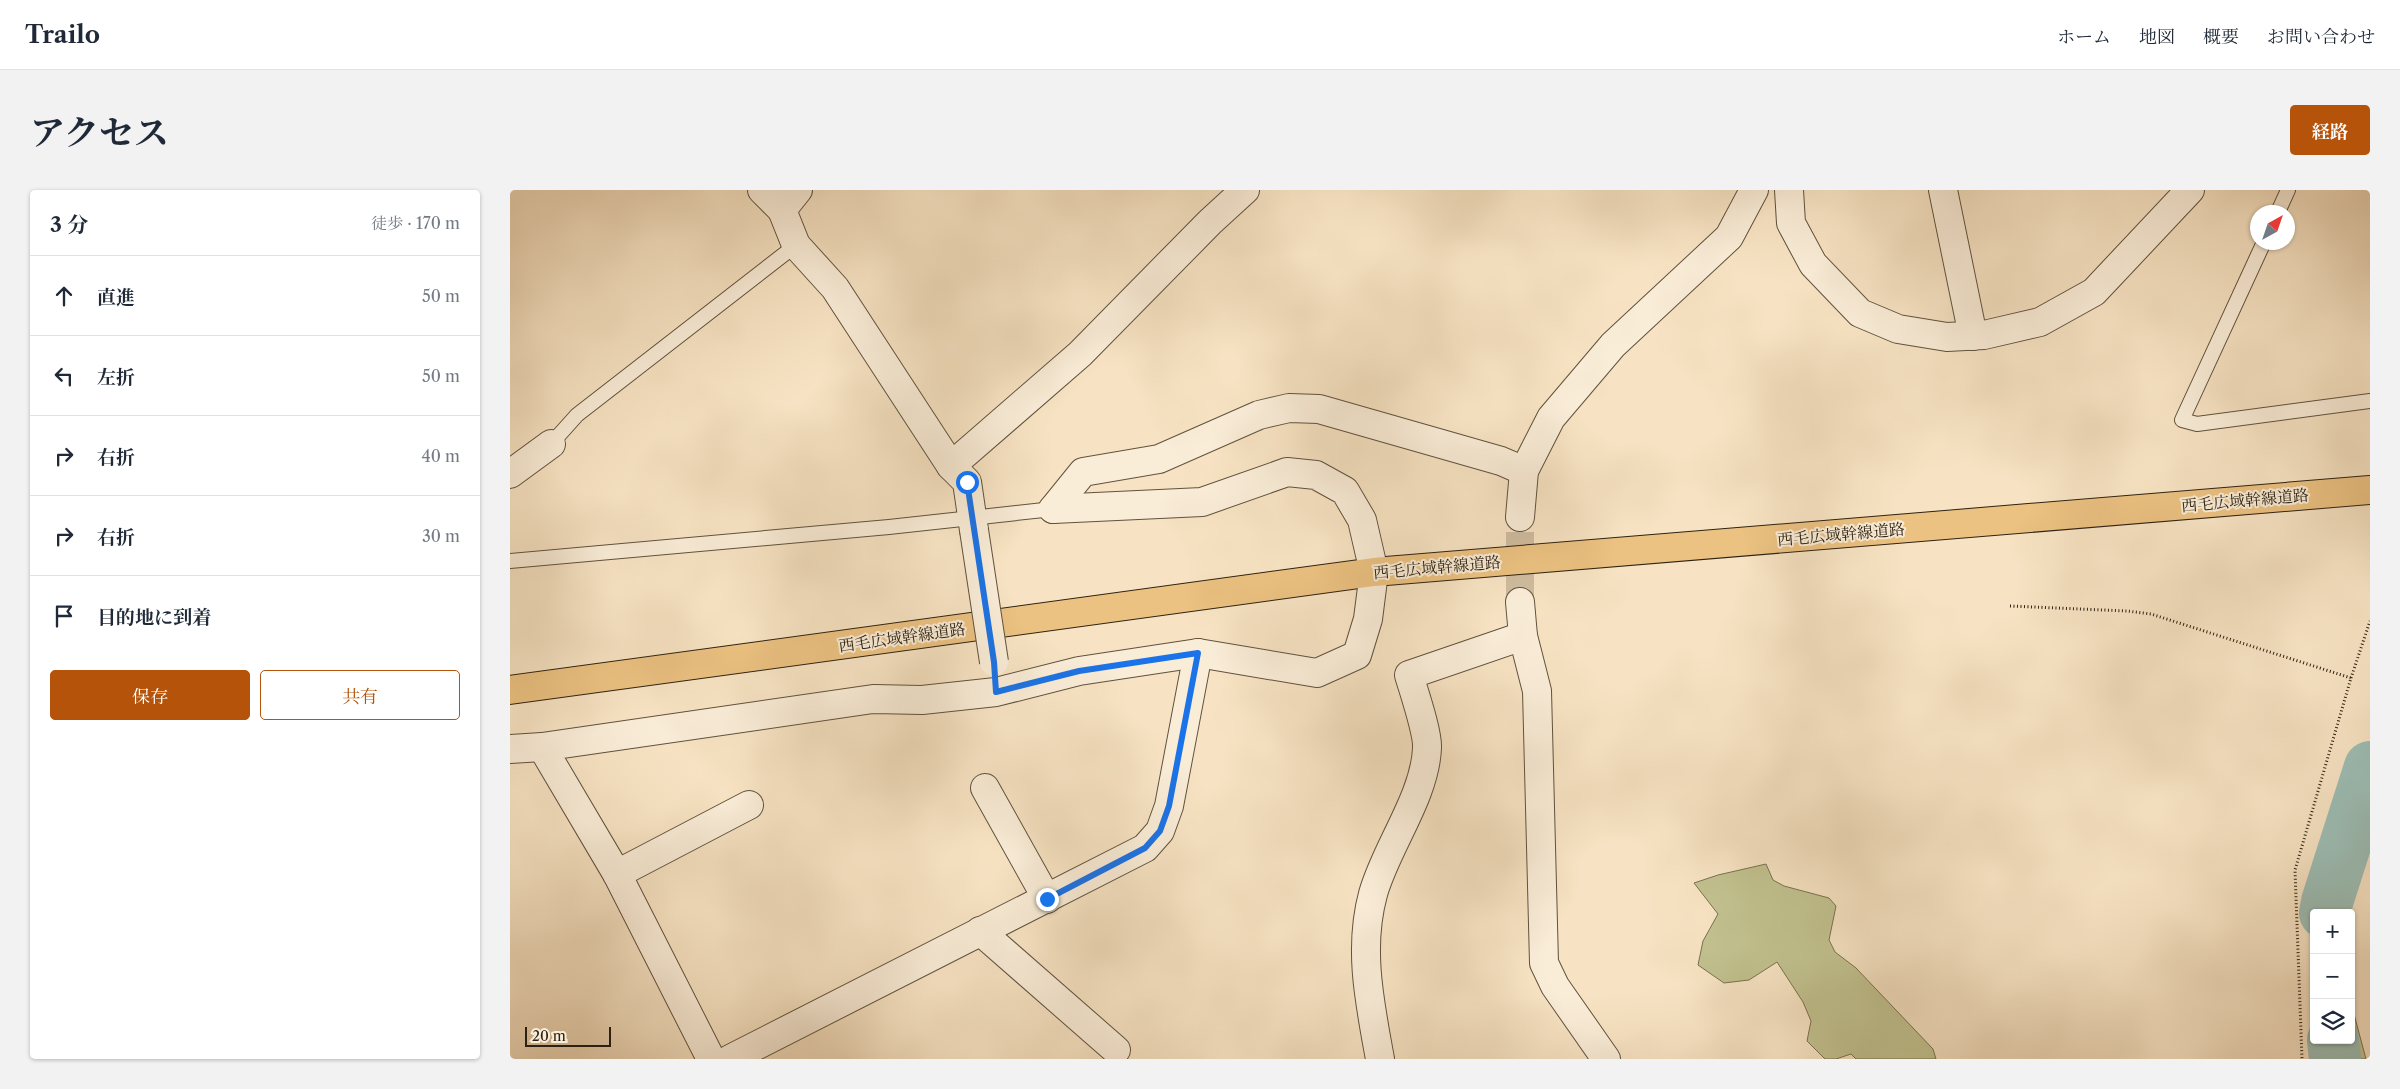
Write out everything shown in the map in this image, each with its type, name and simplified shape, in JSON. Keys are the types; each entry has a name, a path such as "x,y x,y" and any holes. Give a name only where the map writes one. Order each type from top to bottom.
{"main road":[{"name":"西毛広域幹線道路","path":"510,690 1374,572 2370,490"}],"street":[{"path":"762,190 790,200 796,245 835,288 951,466 967,482 994,662 996,692"},
{"path":"951,466 1080,354 1210,222 1245,190"},
{"path":"1520,517 1524,471 1551,418 1613,345 1729,237 1754,190"},
{"path":"1788,190 1791,223 1813,264 1860,313 1898,329 1947,337 1973,336 2040,322 2094,292 2190,190"},
{"path":"1943,190 1973,336"},
{"path":"1052,509 1083,472 1159,459 1259,416 1289,408 1319,409 1501,461 1524,471"},
{"path":"510,474 551,444"},
{"path":"510,749 542,747 872,699 922,700 996,692 1079,671 1198,653 1317,673 1357,655 1368,619 1374,572 1362,520 1344,491 1316,474 1287,472 1202,502 1052,509"},
{"path":"1520,602 1523,636 1537,691 1544,963 1555,986 1606,1059"},
{"path":"1380,1059 1365,968 1368,923 1374,893 1424,771 1427,746 1409,674 1523,636"},
{"path":"730,1059 1145,848 1160,831 1169,806 1198,653"},
{"path":"542,747 617,874 711,1059"},
{"path":"985,788 1047,899"},
{"path":"617,874 749,805"},
{"path":"980,931 1116,1050"}],"lane":[{"path":"2281,205 2288,190"},
{"path":"551,444 577,414 796,245"},
{"path":"2260,250 2182,420 2197,424 2370,401"},
{"path":"510,561 889,527 973,523 1052,509"}],"path":[{"path":"2010,606 2127,611 2151,614 2350,678"},
{"path":"2302,1059 2295,870 2350,678 2370,621"}],"green space":[{"path":"1766,864 1773,880 1784,886 1829,898 1836,906 1829,940 1835,952 1856,968 1933,1049 1936,1059 1856,1059 1851,1054 1836,1059 1825,1059 1807,1041 1811,1021 1803,1002 1777,962 1749,980 1724,983 1698,965 1703,941 1718,914 1694,883 1718,875"},
{"path":"2355,1018 2366,1059 2327,1059 2325,1044 2355,1044"}],"waterway":[{"path":"2326,909 2370,767"},
{"path":"2333,1044 2335,1059"}],"tunnel":[{"path":"1520,517 1520,602"}],"route":[{"path":"967,482 994,662 996,692 1079,671 1198,653 1169,806 1160,831 1145,848 1129,858 1047,899"}]}
